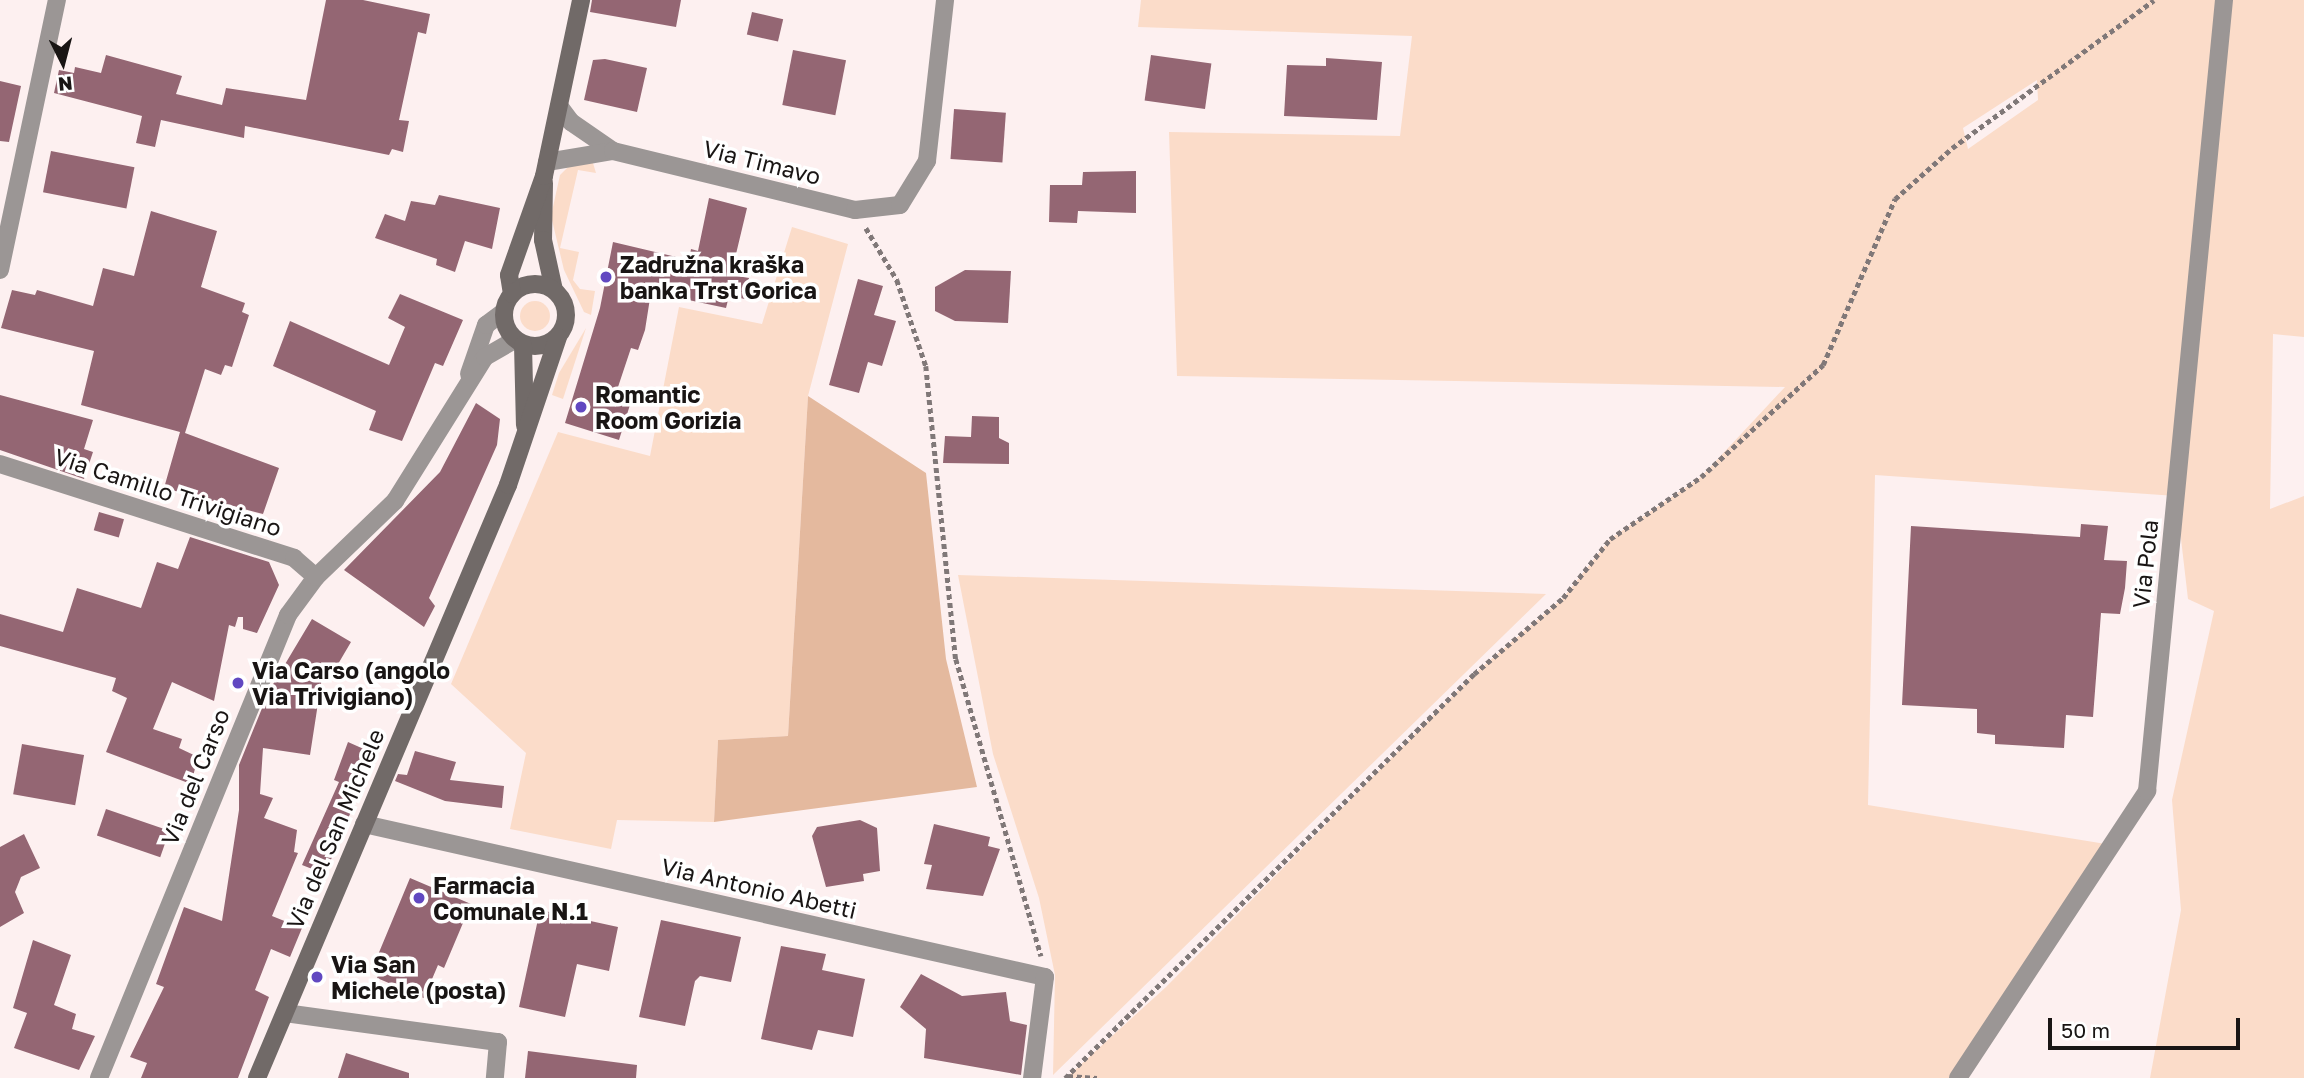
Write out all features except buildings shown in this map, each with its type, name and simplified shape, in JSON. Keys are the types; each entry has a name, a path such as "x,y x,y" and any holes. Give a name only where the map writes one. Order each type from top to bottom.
{"main road":[{"name":"Via del San Michele","path":"526,432 519,342 503,312 512,294 509,275 546,169 581,0"},
{"name":"Via del San Michele","path":"257,1078 526,432 558,337 566,307 554,290 543,240 546,169"},
{"path":"512,294 532,284 554,290"},
{"path":"519,342 548,345 558,337"}],"street":[{"path":"0,270 57,0"},
{"name":"Via Timavo","path":"559,106 571,122 613,150 855,210 900,205 926,160 945,0"},
{"name":"Via Pola","path":"1958,1078 2147,791 2224,0"},
{"name":"Via Timavo","path":"546,169 613,150"},
{"name":"Via del Carso","path":"99,1078 288,615 316,577 395,500 420,467 467,380 486,325 503,312"},
{"name":"Via del Carso","path":"467,380 491,350 519,342"},
{"name":"Via Camillo Trivigiano","path":"0,464 294,558 316,577"},
{"name":"Via Antonio Abetti","path":"364,824 1045,977"},
{"path":"1032,1078 1045,977"},
{"path":"285,1013 498,1042 495,1078"}],"path":[{"path":"1066,1077 1474,674 1563,598 1610,539 1701,477 1823,365 1895,199 1952,148 2154,0"},
{"path":"855,210 897,280 926,366 956,659 982,758 1034,918 1045,977"},
{"path":"1066,1077 1097,1078"}],"shaded area":[{"path":"1141,0 2304,0 2304,337 2273,334 2270,509 2304,496 2304,1078 2150,1078 2181,910 2172,800 2214,611 2188,599 2176,496 1875,475 1868,805 2112,845 1958,1078 1066,1078 1166,987 1474,674 1563,598 1610,539 1701,477 1785,387 1177,376 1169,132 1400,136 1412,36 1138,27","holes":["2037,80 2038,100 1968,149 1963,128"]},
{"path":"593,163 596,173 578,170 560,248 579,252 573,280 580,289 595,291 591,315 584,312 564,270 551,216 560,175 571,164"},
{"path":"792,227 848,244 808,396 788,736 718,740 714,822 617,820 611,849 510,829 526,753 451,684 558,432 650,456 679,307 762,324"},
{"path":"535,301 546,305 550,316 546,327 535,331 524,327 520,316 524,305"},
{"path":"586,328 563,399 552,395 559,373"},
{"path":"808,396 926,473 946,659 977,787 714,822 718,740 788,736"},
{"path":"958,575 1546,594 1053,1075 1055,975 1039,898 993,754"}],"place":[{"name":"Zadružna kraška banka Trst Gorica","path":"606,277"},
{"name":"Romantic Room Gorizia","path":"581,407"},
{"name":"Via Carso (angolo Via Trivigiano)","path":"238,683"},
{"name":"Farmacia Comunale N.1","path":"419,898"},
{"name":"Via San Michele (posta)","path":"317,977"}]}
